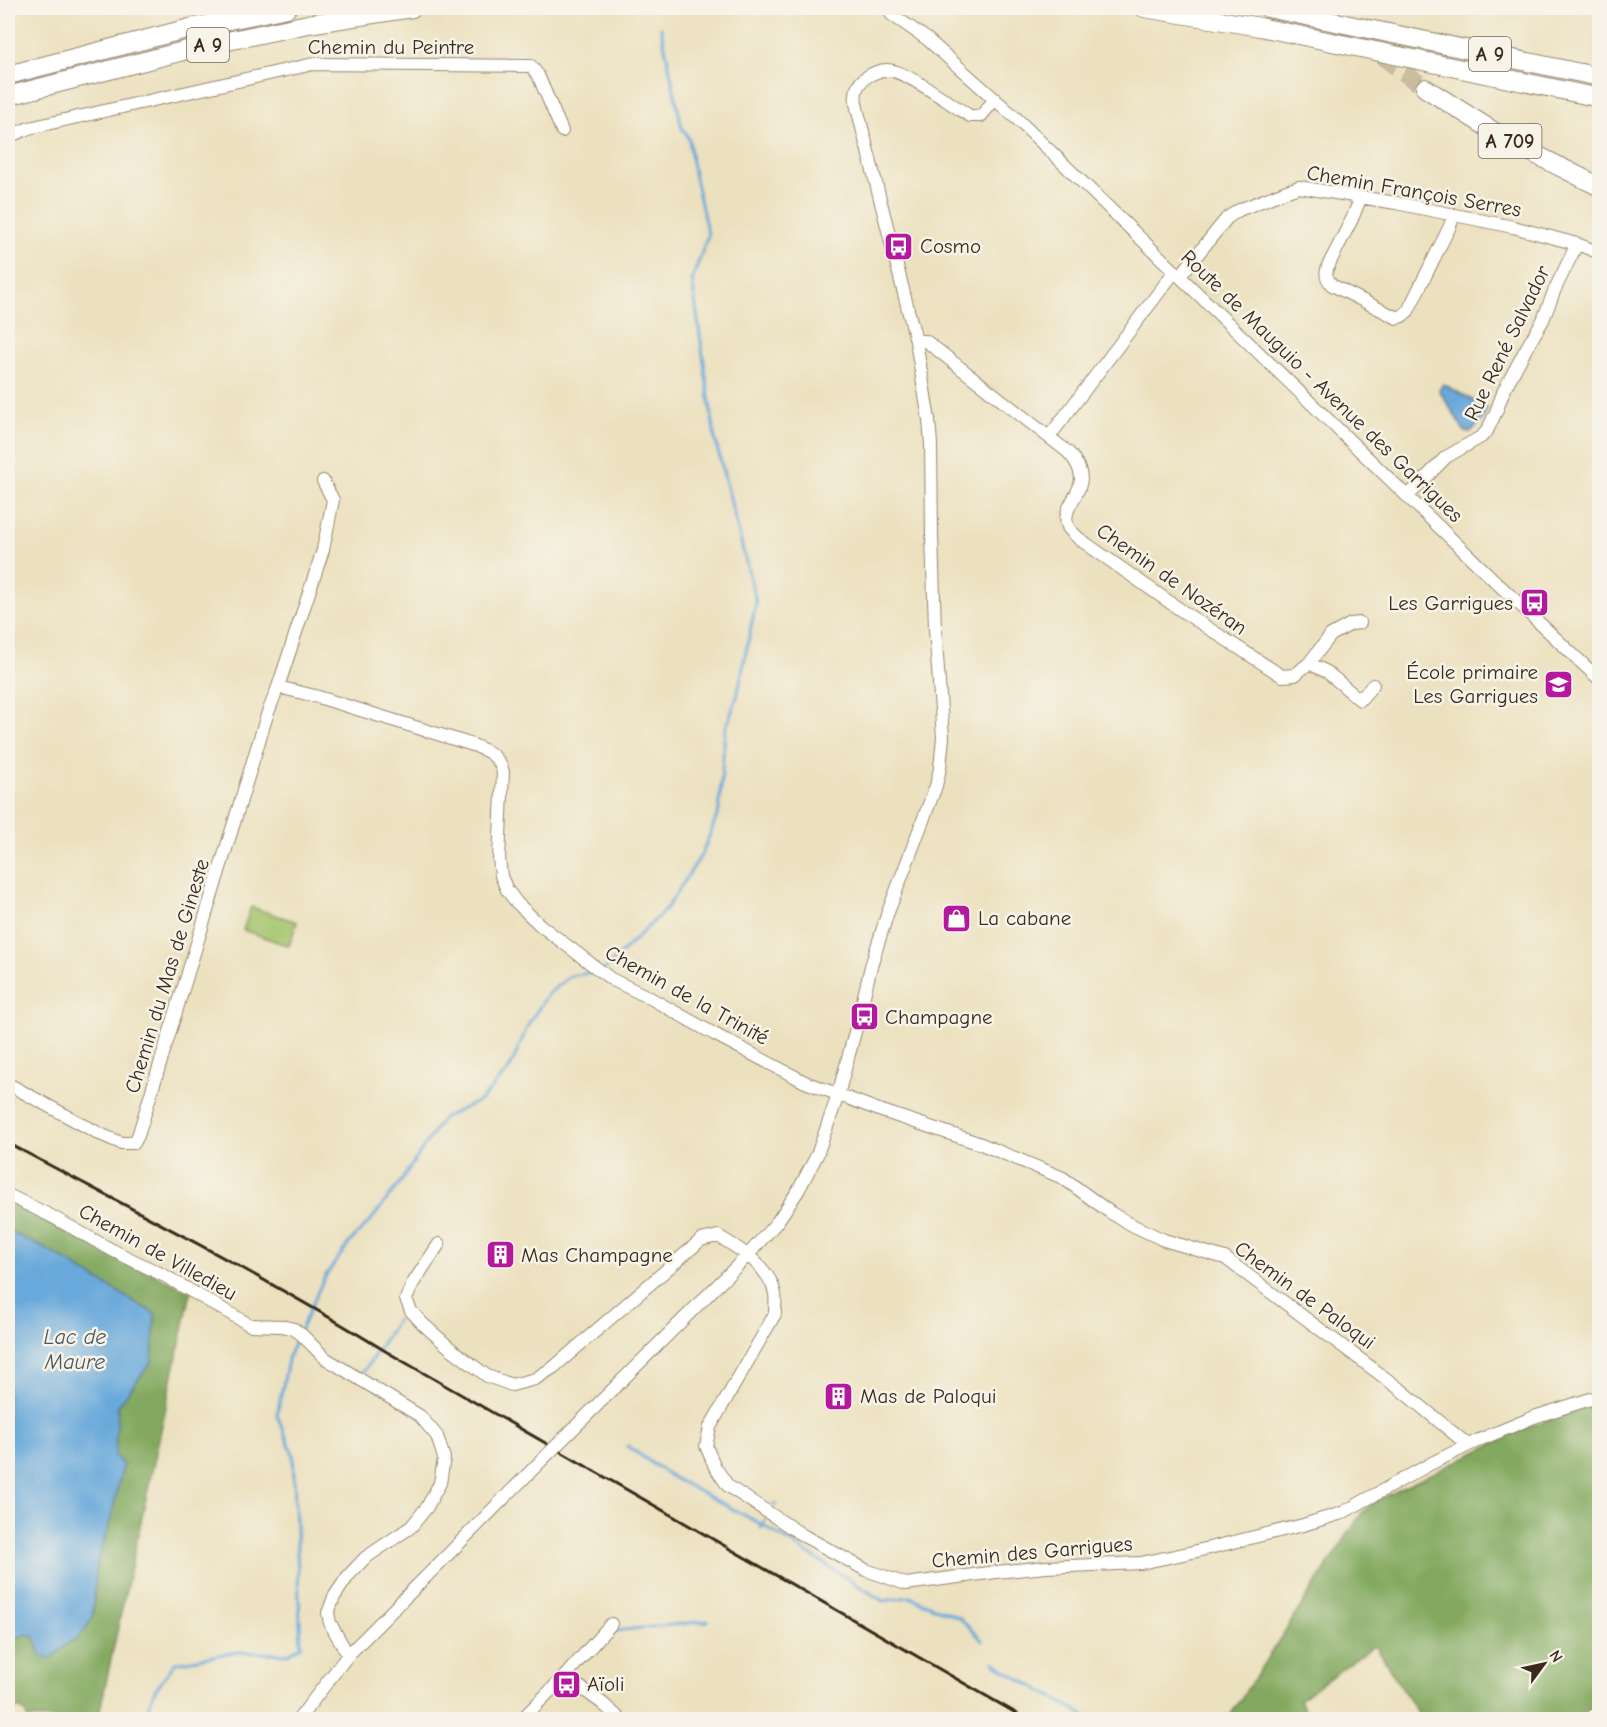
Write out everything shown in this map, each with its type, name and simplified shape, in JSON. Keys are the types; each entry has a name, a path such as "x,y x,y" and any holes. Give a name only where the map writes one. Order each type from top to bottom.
{"highway":[{"name":"A 9","path":"8,75 178,31 287,8"},
{"name":"A 9","path":"8,96 199,47 308,24 412,8"},
{"name":"A 9","path":"1144,8 1260,27 1599,98"},
{"name":"A 9","path":"1268,8 1599,77"},
{"name":"A 709","path":"1425,88 1509,141 1599,187"}],"street":[{"name":"Route de Mauguio - Avenue des Garrigues","path":"891,14 927,39 1017,119 1599,680"},
{"name":"Chemin du Peintre","path":"8,137 29,128 313,64 531,66 538,75 562,131"},
{"path":"298,1719 348,1655 748,1255 777,1222 798,1191 817,1155 838,1095 860,1017 871,966 887,915 936,786 942,753 932,535 931,444 926,396 916,341 855,93 867,77 888,70 905,75 970,116 981,116 995,99"},
{"name":"Chemin François Serres","path":"1049,437 1177,274 1227,218 1239,210 1299,187 1454,214 1513,227 1577,244 1599,254"},
{"path":"1361,197 1353,219 1328,266 1327,280 1332,285 1397,318 1408,311 1454,214"},
{"name":"Rue René Salvador","path":"1408,496 1446,457 1481,437 1487,431 1504,390 1543,320 1577,244"},
{"name":"Chemin de Nozéran","path":"916,341 926,340 1077,461 1081,477 1080,489 1066,517 1069,528 1078,538 1185,613 1282,676 1295,675 1309,663 1331,635 1351,624 1360,623"},
{"path":"279,687 323,550 331,514 333,500 323,481"},
{"path":"1309,663 1327,672 1360,700 1373,685"},
{"name":"Chemin de la Trinité","path":"279,687 473,745 496,757 501,763 503,772 499,858 501,876 507,890 517,903 540,925 611,979 805,1082 838,1095"},
{"name":"Chemin du Mas de Gineste","path":"8,1084 100,1134 121,1143 134,1143 176,1017 267,716 279,687"},
{"name":"Chemin de Paloqui","path":"838,1095 981,1144 1063,1178 1111,1213 1134,1226 1164,1240 1226,1258 1401,1390 1468,1445"},
{"name":"Chemin de Villedieu","path":"8,1195 165,1276 250,1325 282,1326 298,1332 325,1358 420,1416 437,1436 444,1458 440,1483 427,1507 411,1527 365,1558 348,1576 334,1597 328,1613 330,1623 348,1655"},
{"name":"Chemin des Garrigues","path":"439,1244 413,1283 406,1299 411,1311 450,1348 487,1376 512,1385 536,1379 554,1367 701,1240 718,1236 748,1255 769,1278 774,1288 775,1314 710,1427 706,1446 714,1467 728,1486 804,1536 866,1570 906,1584 1026,1569 1141,1563 1303,1525 1342,1513 1468,1445 1534,1418 1599,1396"},
{"path":"521,1719 565,1676 611,1624"},
{"path":"565,1676 621,1719"},
{"path":"1587,1719 1599,1712"}],"green space":[{"path":"251,907 297,922 289,946 243,930"},
{"path":"8,1204 191,1292 98,1719 27,1719 26,1712 18,1708 8,1710 8,1651 13,1639 26,1634 35,1637 38,1649 51,1659 67,1644 80,1636 92,1619 97,1563 111,1518 123,1466 114,1456 118,1406 152,1361 48,1250 8,1231"},
{"path":"1599,1401 1599,1703 1574,1719 1421,1719 1375,1645 1299,1700 1310,1719 1227,1720 1363,1511 1376,1501 1523,1429"}],"water":[{"path":"1443,384 1487,408 1480,422 1470,432 1465,432 1439,390"},
{"name":"Lac de Maure","path":"8,1231 48,1250 155,1314 152,1361 118,1406 115,1456 123,1465 111,1518 97,1563 92,1619 80,1636 67,1644 51,1659 41,1656 35,1637 26,1634 13,1639 8,1651"}],"waterway":[{"path":"603,971 666,909 702,854 719,811 725,730 737,697 756,602 715,439 692,280 708,235 693,169 689,139 682,128 661,28"},
{"path":"300,1331 324,1278 350,1242 372,1219 401,1181 443,1118 481,1100 510,1068 529,1023 548,994 570,976 594,972"},
{"path":"363,1373 397,1320"},
{"path":"143,1720 155,1690 175,1663 236,1652 288,1654 301,1646 293,1454 277,1415 289,1355 297,1337"},
{"path":"627,1446 672,1477 763,1525 883,1601 910,1597 960,1618 983,1641"},
{"path":"773,1506 776,1503"},
{"path":"761,1528 765,1520"},
{"path":"610,1633 708,1621"},
{"path":"994,1662 1093,1720"}],"tunnel":[{"path":"1317,8 1425,88"}],"railway":[{"path":"8,1143 294,1297 1028,1720"}],"place":[{"name":"Cosmo","path":"899,246"},
{"name":"Les Garrigues","path":"1534,603"},
{"name":"École primaire Les Garrigues","path":"1559,684"},
{"name":"La cabane","path":"957,918"},
{"name":"Champagne","path":"864,1017"},
{"name":"Mas Champagne","path":"500,1255"},
{"name":"Mas de Paloqui","path":"839,1396"},
{"name":"Aïoli","path":"566,1684"}]}
